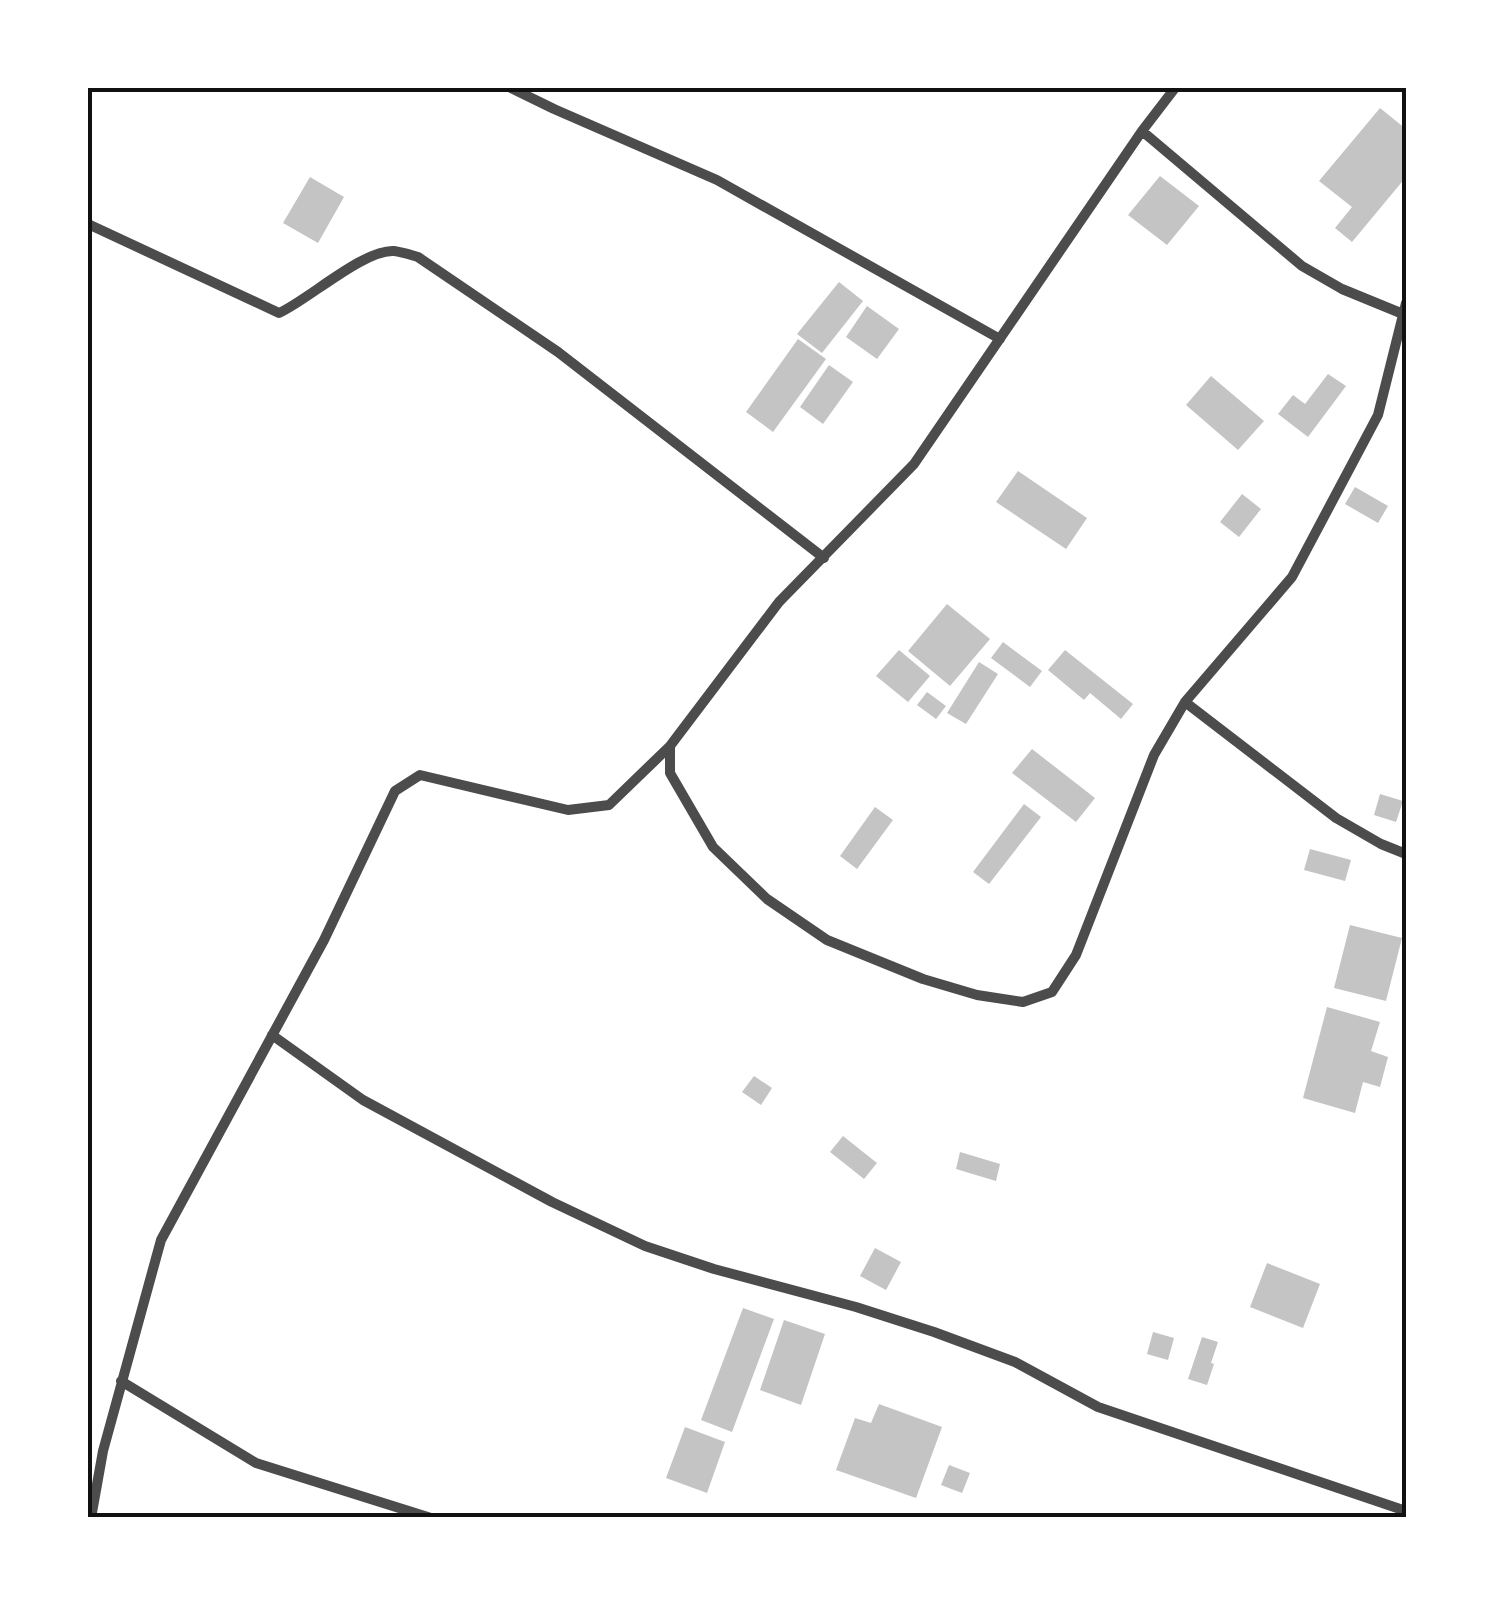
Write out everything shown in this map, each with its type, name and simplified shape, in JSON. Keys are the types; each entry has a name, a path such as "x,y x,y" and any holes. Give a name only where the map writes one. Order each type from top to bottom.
{"street":[{"path":"511,88 717,180 1000,340"},
{"path":"92,1518 103,1451 161,1240 324,940 396,791 420,775 568,810 609,805 670,746 779,602 914,464 1174,88"},
{"path":"670,746 670,773 713,847 767,899 828,940 923,979 976,995 1023,1002 1052,992 1076,955 1154,756 1185,702 1292,576 1378,415 1405,308 1342,289 1302,266 1142,131"},
{"path":"88,224 279,313 296,305 330,278 382,252 418,257 558,352 824,558"},
{"path":"1185,702 1336,818 1406,854"},
{"path":"272,1035 363,1100 552,1202 645,1246 714,1270 934,1332 1015,1362 1098,1406 1406,1515"},
{"path":"122,1381 256,1462 431,1518"}],"building":[{"path":"1380,108 1406,129 1406,177 1352,242 1335,228 1352,207 1319,181"},
{"path":"1160,176 1199,206 1167,245 1128,215"},
{"path":"310,177 344,197 318,243 283,223"},
{"path":"839,282 863,301 822,353 797,334"},
{"path":"867,306 899,329 877,359 846,337"},
{"path":"798,339 826,359 773,432 746,412"},
{"path":"829,365 853,382 823,424 800,407"},
{"path":"1328,374 1346,386 1308,437 1278,414 1293,395 1305,404"},
{"path":"1211,376 1264,421 1238,450 1186,405"},
{"path":"1018,471 1087,518 1066,549 996,502"},
{"path":"1355,487 1388,506 1378,523 1345,504"},
{"path":"1242,494 1261,509 1239,537 1220,522"},
{"path":"947,604 990,639 950,686 908,651"},
{"path":"1003,642 1042,671 1030,687 991,658"},
{"path":"899,650 930,676 908,702 876,676"},
{"path":"1065,650 1133,704 1121,719 1090,693 1084,700 1048,670"},
{"path":"979,662 998,674 966,724 947,713"},
{"path":"927,692 946,706 936,719 917,705"},
{"path":"1032,749 1095,798 1076,822 1012,773"},
{"path":"1380,794 1403,801 1396,822 1374,815"},
{"path":"1024,804 1041,817 989,884 973,872"},
{"path":"875,807 893,820 857,869 840,856"},
{"path":"1310,849 1351,860 1345,881 1304,870"},
{"path":"1350,925 1402,938 1386,1001 1334,988"},
{"path":"1327,1007 1380,1022 1371,1051 1388,1057 1380,1087 1363,1082 1355,1113 1303,1098"},
{"path":"754,1076 772,1088 761,1105 742,1092"},
{"path":"843,1136 877,1163 864,1179 830,1152"},
{"path":"960,1152 1000,1164 996,1181 956,1169"},
{"path":"875,1248 901,1262 886,1290 860,1276"},
{"path":"1267,1263 1320,1284 1303,1328 1250,1307"},
{"path":"743,1308 774,1319 732,1432 701,1420"},
{"path":"784,1320 825,1334 801,1405 760,1390"},
{"path":"1153,1332 1174,1338 1168,1360 1147,1354"},
{"path":"1202,1337 1218,1342 1207,1385 1188,1379"},
{"path":"879,1404 942,1427 916,1498 836,1470 855,1418 871,1423"},
{"path":"685,1427 725,1442 707,1493 666,1478"},
{"path":"949,1465 970,1473 962,1493 941,1485"}]}
